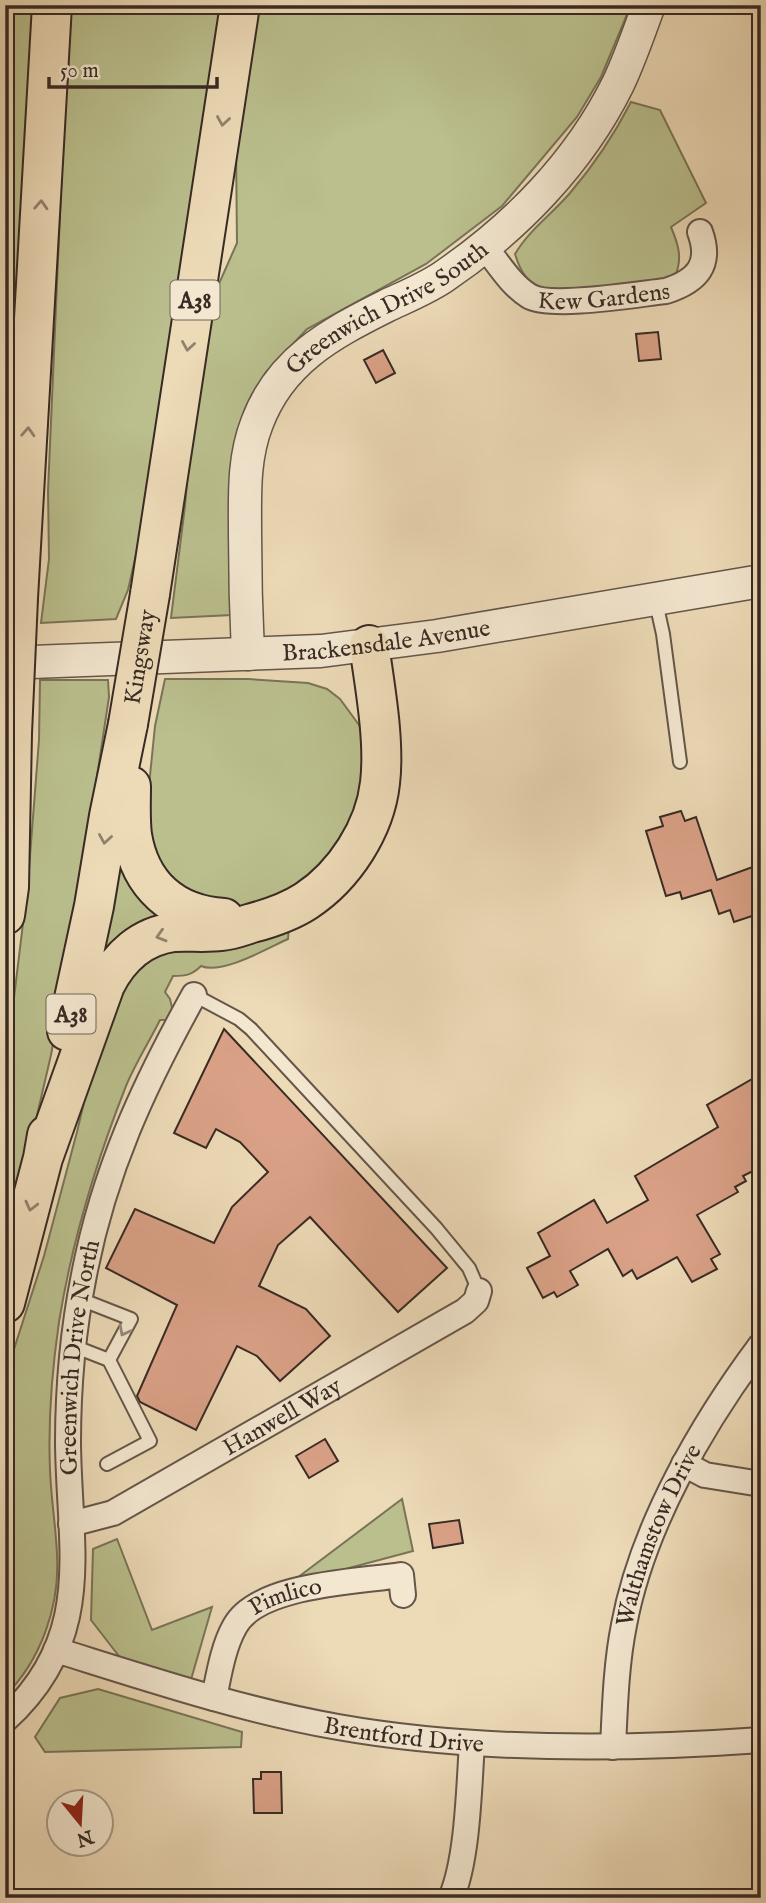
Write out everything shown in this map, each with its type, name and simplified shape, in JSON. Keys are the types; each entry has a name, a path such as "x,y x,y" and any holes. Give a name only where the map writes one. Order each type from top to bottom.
{"highway":[{"path":"5,915 9,887 18,598 52,5"},
{"name":"Kingsway","path":"5,1303 43,1158 128,728 240,5"},
{"path":"43,1158 105,985 124,956 150,939 172,932 220,932 291,910 325,887 345,864 368,826 376,805 381,766 369,645"},
{"path":"128,728 133,838 139,861 147,877 176,906 190,912 251,923"}],"street":[{"name":"Greenwich Drive South","path":"248,654 245,472 256,424 266,404 300,358 322,340 440,279 485,247 523,214 551,184 581,144 618,83 649,5"},
{"name":"Kew Gardens","path":"485,247 511,279 530,296 559,302 666,292 678,288 699,272 704,262 705,246 700,232"},
{"name":"Brackensdale Avenue","path":"5,663 321,651 761,581"},
{"name":"Greenwich Drive North","path":"5,1720 39,1682 57,1650 69,1609 73,1586 68,1391 80,1299 100,1204 124,1134 159,1059 194,995"},
{"name":"Hanwell Way","path":"71,1524 113,1513 159,1488 465,1311 476,1301 479,1291"},
{"name":"Walthamstow Drive","path":"614,1747 615,1703 624,1623 642,1561 684,1464 727,1391 761,1345"},
{"path":"684,1464 705,1475 761,1484"},
{"name":"Pimlico","path":"214,1698 223,1659 235,1625 264,1601 287,1592 401,1575 403,1595"},
{"name":"Brentford Drive","path":"57,1650 214,1698 338,1727 472,1743 614,1747 761,1740"},
{"path":"451,1898 461,1856 472,1743"}],"lane":[{"path":"655,598 663,634 680,762"},
{"path":"194,995 239,1019 251,1029 436,1228 469,1268 479,1291"},
{"path":"80,1299 131,1319 109,1360"},
{"path":"73,1346 109,1360 150,1441 107,1464"}],"green space":[{"path":"5,5 36,5 14,354 5,396"},
{"path":"69,5 228,5 137,550 128,590 116,619 41,623 49,559 48,491"},
{"path":"259,5 631,5 601,77 577,117 502,206 426,264 307,329 266,372 247,414 232,615 171,618 185,506 195,386 206,313 237,243 236,147"},
{"path":"631,102 660,110 706,203 671,227 679,253 674,279 657,284 549,290 536,285 523,273 515,254 527,237 587,172 611,138"},
{"path":"165,679 248,679 308,683 327,689 340,699 362,729 364,760 361,792 351,824 318,871 278,896 233,909 178,896 144,835 155,726"},
{"path":"40,680 108,680 109,697 73,935 51,1055 5,1253 5,1072 28,882 39,740"},
{"path":"119,836 172,914 98,978"},
{"path":"289,926 288,939 245,959 221,967 201,966 188,974 173,976 165,992 173,1012 167,1020 160,1020 130,1078 115,1115 78,1232 64,1292 57,1340 50,1433 57,1555 55,1593 46,1631 38,1649 18,1682 5,1696 5,1377 44,1256 106,1009 150,946"},
{"path":"402,1499 413,1551 289,1584"},
{"path":"117,1539 152,1630 212,1607 190,1683 125,1664 91,1620 93,1549"},
{"path":"98,1689 242,1732 241,1747 45,1752 35,1737 60,1698"}],"building":[{"path":"658,332 661,359 639,361 636,334"},
{"path":"383,350 395,373 376,383 364,360"},
{"path":"681,811 685,821 696,817 717,880 761,864 761,913 734,922 730,910 719,914 711,890 682,899 680,892 666,896 646,831 663,826 660,817"},
{"path":"224,1029 447,1268 398,1312 310,1217 278,1245 259,1286 306,1309 330,1336 280,1381 257,1356 237,1346 196,1430 140,1402 137,1396 177,1305 106,1268 135,1209 214,1243 232,1207 268,1172 240,1142 216,1129 206,1148 174,1133"},
{"path":"761,1074 761,1145 754,1149 761,1167 743,1176 746,1181 735,1187 738,1192 697,1215 720,1254 711,1259 717,1269 692,1282 677,1257 637,1279 632,1270 623,1276 608,1249 570,1271 578,1285 557,1297 554,1292 543,1298 527,1268 550,1256 538,1233 594,1200 607,1223 648,1200 635,1176 718,1127 707,1105"},
{"path":"325,1439 338,1461 309,1478 296,1456"},
{"path":"459,1520 463,1543 433,1548 429,1524"},
{"path":"261,1772 281,1772 282,1813 254,1813 253,1779 261,1779"}]}
